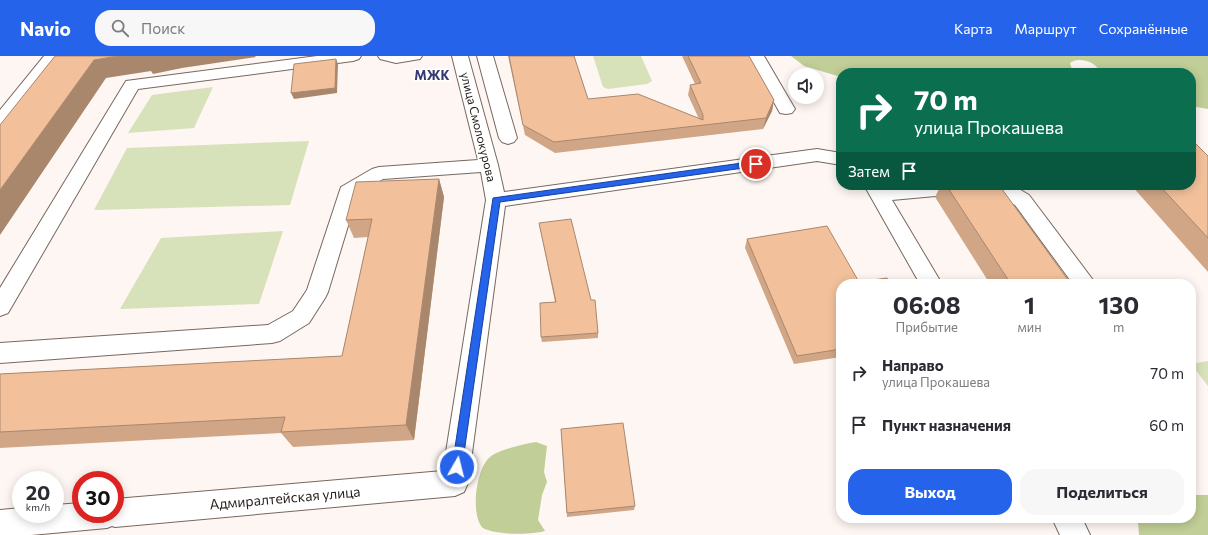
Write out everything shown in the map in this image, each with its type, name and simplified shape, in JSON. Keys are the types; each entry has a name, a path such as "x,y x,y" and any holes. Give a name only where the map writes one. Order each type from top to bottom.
{"street":[{"path":"0,122 52,56"},
{"path":"0,307 133,80 353,56"},
{"path":"386,56 396,58 414,56"},
{"name":"улица Смолокурова","path":"455,483 496,200 489,165 460,56"},
{"path":"485,56 508,138"},
{"path":"756,56 786,109"},
{"path":"496,200 817,155 836,158"},
{"path":"0,353 272,334 301,317 317,292 348,192 379,173 489,165"},
{"path":"877,190 928,279"},
{"path":"1005,190 1022,200 1081,279"},
{"name":"Адмиралтейская улица","path":"124,512 455,483"},
{"path":"0,524 72,517"},
{"path":"1069,523 1076,535"}],"green space":[{"path":"593,56 641,56 652,81 647,84 608,89 603,87"},
{"path":"791,56 1208,56 1208,109 1196,107 1196,68 1097,68 1092,63 1078,60 1070,63 1072,68 836,68 836,76 824,72 824,68 811,68 804,66"},
{"path":"213,87 194,128 128,133 152,95"},
{"path":"309,141 290,205 94,210 127,148"},
{"path":"283,231 259,304 120,309 161,238"},
{"path":"1208,361 1208,386 1196,370 1196,363"},
{"path":"536,442 547,446 544,472 547,482 542,495 538,520 545,531 513,534 496,532 483,528 479,522 477,513 476,492 481,471 485,463 494,454"},
{"path":"1196,495 1208,495 1208,535 1139,535 1138,523 1196,523"}],"building":[{"path":"55,56 118,56 94,60 0,190 0,125"},
{"path":"509,56 574,56 588,99 638,94 703,120 703,115 690,85 701,83 688,56 749,56 774,100 766,118 554,142 523,125"},
{"path":"336,59 335,88 291,93 294,64"},
{"path":"1196,144 1208,156 1208,238 1164,190 1196,190"},
{"path":"439,179 406,425 281,432 285,417 0,432 0,374 342,356 372,219 346,220 356,182"},
{"path":"949,190 1003,190 1067,279 1008,279"},
{"path":"571,219 591,300 595,300 598,333 541,337 540,303 556,302 539,223"},
{"path":"827,226 857,279 836,279 836,350 797,356 747,239"},
{"path":"623,423 635,506 567,513 561,429"}],"district":[{"name":"МЖК","path":"432,75"}],"route":[{"path":"457,467 496,200 756,164"}]}
